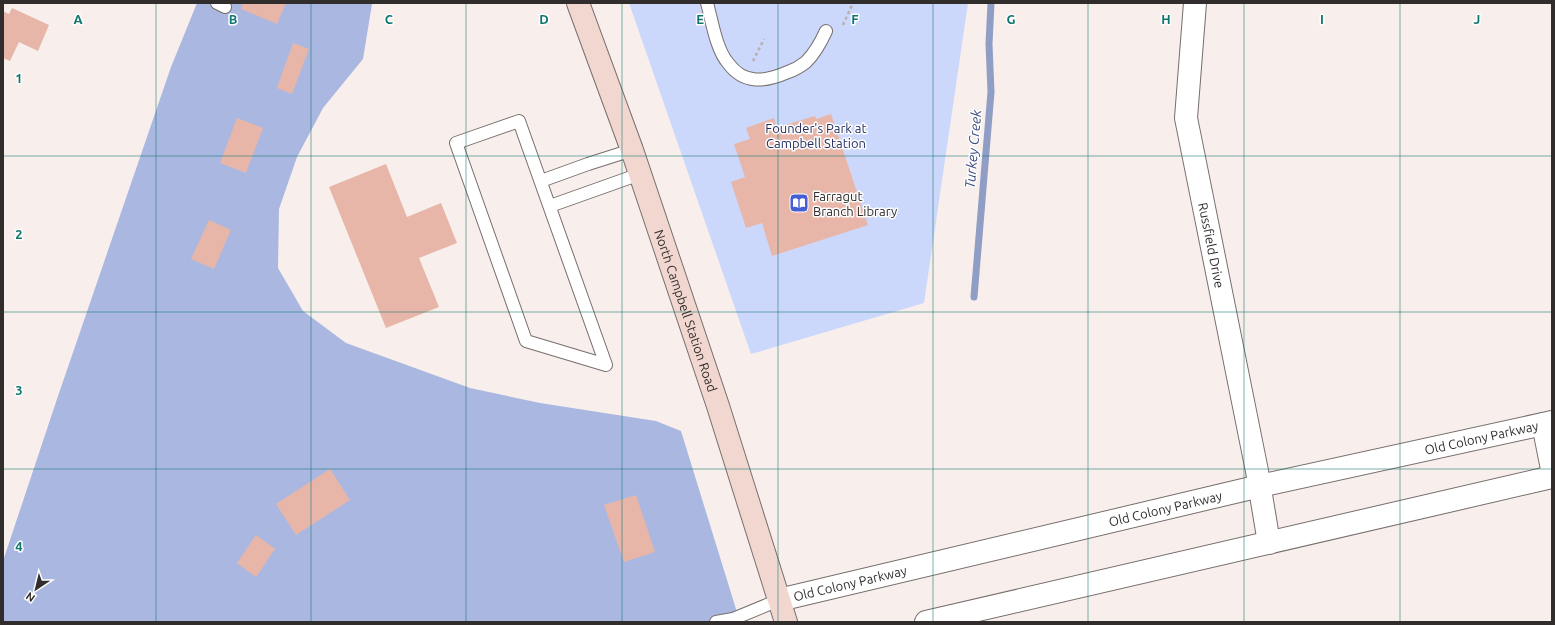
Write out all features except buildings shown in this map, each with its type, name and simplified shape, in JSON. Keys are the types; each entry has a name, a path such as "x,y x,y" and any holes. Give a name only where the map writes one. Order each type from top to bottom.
{"main road":[{"name":"North Campbell Station Road","path":"578,3 632,150 718,406 786,622"}],"street":[{"name":"Russfield Drive","path":"1195,3 1186,118 1260,486 1269,543"},
{"name":"Old Colony Parkway","path":"779,600 1260,486 1547,423"},
{"path":"1547,423 1552,469"},
{"path":"926,622 1552,477"}],"lane":[{"path":"707,3 718,44 727,62 740,75 746,78 768,80 806,62 817,49 826,31"},
{"path":"519,121 541,181 606,365 526,341 456,143 519,121"},
{"path":"541,181 632,150"},
{"path":"550,206 640,174"},
{"path":"716,622 733,619 779,600"}],"path":[{"path":"841,31 853,3"}],"green space":[{"name":"Founder's Park at Campbell Station","path":"629,3 968,3 924,303 751,354"}],"shaded area":[{"path":"197,3 376,3 372,4 363,59 323,108 297,157 279,209 278,268 303,311 346,343 470,388 540,403 656,421 681,431 740,622 3,622 3,561 171,67"}],"waterway":[{"name":"Turkey Creek","path":"974,297 991,92 989,44 991,3"}],"place":[{"name":"Farragut Branch Library","path":"799,203"}]}
